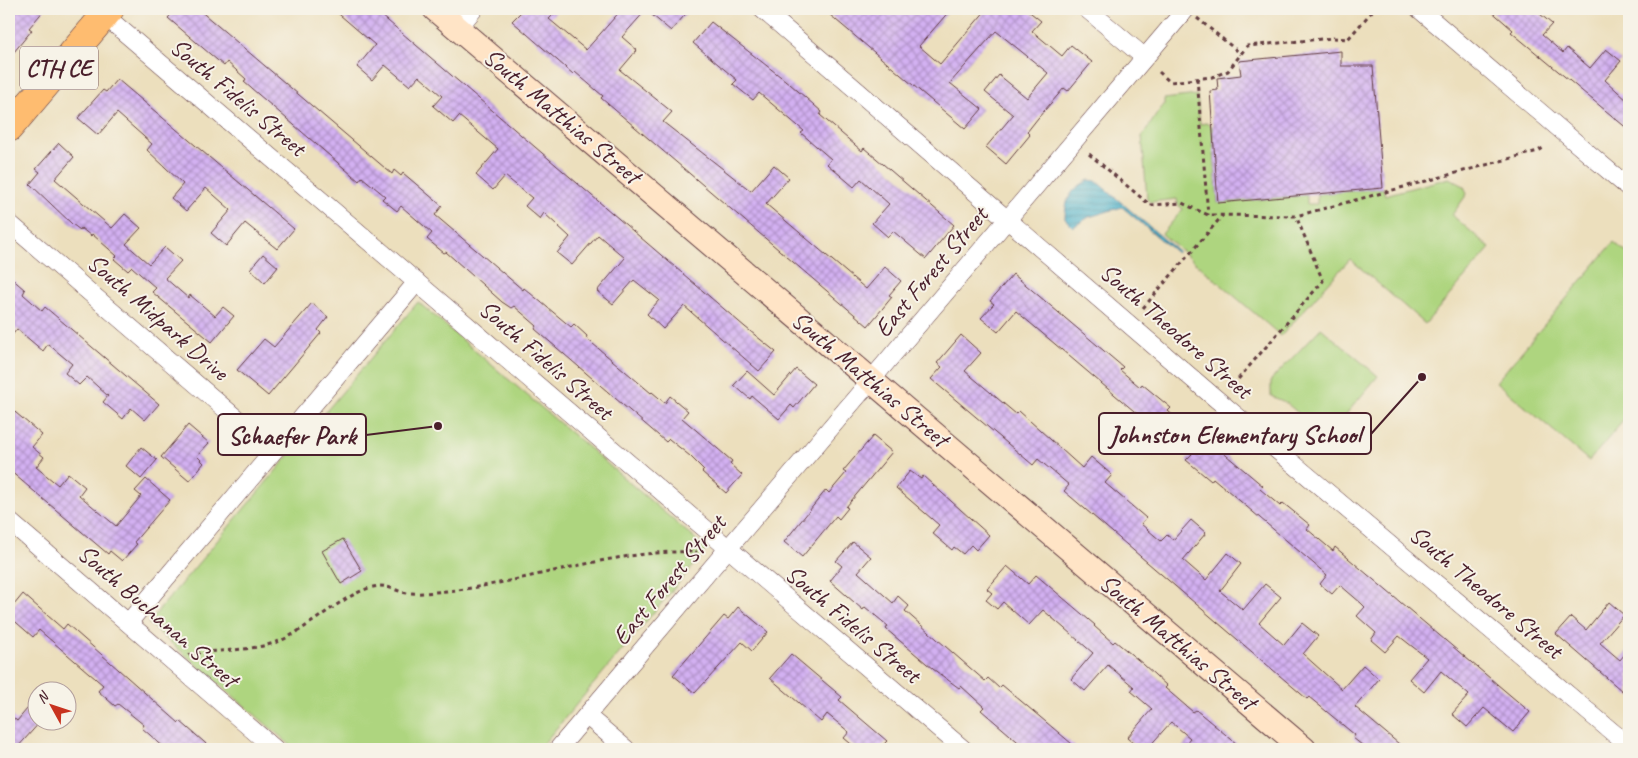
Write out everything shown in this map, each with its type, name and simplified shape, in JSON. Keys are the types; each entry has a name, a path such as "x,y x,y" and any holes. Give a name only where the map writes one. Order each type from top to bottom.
{"main road":[{"name":"CTH CE","path":"9,128 103,11"}],"street":[{"name":"South Matthias Street","path":"435,9 1304,749"},
{"path":"458,28 474,9"},
{"name":"South Theodore Street","path":"762,9 1208,392 1629,748"},
{"path":"1087,9 1144,57"},
{"path":"1419,9 1629,188"},
{"name":"South Fidelis Street","path":"103,11 727,550 963,749"},
{"name":"East Forest Street","path":"558,749 1144,57 1190,12"},
{"name":"South Midpark Drive","path":"9,223 273,450"},
{"path":"128,622 417,282"},
{"name":"South Buchanan Street","path":"9,521 275,749"},
{"path":"587,716 626,749"}],"path":[{"path":"1158,72 1170,82 1212,77 1228,71 1247,46 1333,38 1348,39 1374,9"},
{"path":"1190,12 1241,54"},
{"path":"1197,78 1208,214"},
{"path":"1089,154 1150,205 1182,203 1208,214 1296,216 1538,151 1545,147"},
{"path":"1143,308 1222,215"},
{"path":"1233,385 1323,281 1296,216"},
{"path":"176,664 194,653 277,642 334,607 361,593 380,586 409,593 458,590 631,554 659,551 697,552"}],"green space":[{"path":"1197,95 1200,124 1206,123 1212,127 1218,203 1307,195 1307,204 1317,204 1317,194 1383,188 1385,195 1449,178 1464,186 1467,194 1452,215 1490,248 1425,324 1350,259 1281,336 1162,234 1183,209 1178,205 1177,199 1150,202 1147,199 1142,136 1164,105 1164,99"},
{"path":"1614,242 1629,255 1629,414 1589,461 1496,382"},
{"path":"418,302 707,549 539,749 295,749 148,623"},
{"path":"1321,328 1378,376 1327,437 1285,402 1271,396 1271,380"}],"water":[{"path":"1089,180 1096,181 1178,251 1177,253 1122,207 1089,217 1073,227 1065,219 1068,200 1073,191"}],"building":[{"path":"16,9 45,9 29,28 32,30 9,58 9,17"},
{"path":"176,9 198,9 392,174 394,170 401,176 403,173 442,206 435,215 523,290 524,288 571,327 574,324 587,336 586,338 651,393 665,403 670,396 688,411 682,418 732,461 730,464 742,475 726,493 702,472 704,470 690,456 669,439 666,442 535,329 537,326 514,306 511,308 502,302 446,252 444,253 427,239 432,233 401,206 397,211 382,199 385,196 362,177 359,181 244,82 246,79 227,62 224,66 168,18"},
{"path":"333,9 374,9 776,352 759,371 684,306 663,329 647,314 659,300 634,280 613,304 597,291 625,258 598,235 572,265 557,253 570,237 544,213 540,219 525,206 532,198 505,176 493,190 476,175 498,149 459,116 453,123 433,106 442,96 419,76 410,86 385,65 372,80 357,67 375,45"},
{"path":"524,9 559,9 549,19 586,50 622,9 690,9 671,31 646,10 622,37 637,50 620,70 672,112 663,122 751,191 774,165 789,178 766,204 866,289 885,267 901,281 889,295 892,297 868,326 601,98 603,96 575,72 573,74 512,21"},
{"path":"823,9 951,9 919,46 940,64 987,9 1026,9 1041,21 1032,31 1062,56 1071,45 1092,62 1068,91 1064,88 1038,118 1027,132 1030,135 1006,164 986,147 1013,115 985,92 999,75 1027,98 1048,73 996,31 950,83 982,109 965,129"},
{"path":"1489,9 1534,9 1552,24 1542,35 1563,53 1567,48 1590,68 1606,49 1621,61 1605,80 1629,102 1629,130 1511,32 1513,30"},
{"path":"711,22 790,84 822,112 820,115 862,151 864,148 954,225 926,259 893,231 888,237 872,223 889,204 861,179 854,187 827,164 831,159 801,133 804,131 759,93 753,100 733,84 737,80 693,43"},
{"path":"1341,51 1341,66 1373,66 1383,188 1218,203 1210,91 1218,90 1217,78 1241,75 1239,61"},
{"path":"117,79 294,229 277,249 245,223 226,246 211,233 231,210 206,188 186,211 171,198 183,184 147,150 152,144 117,113 98,135 78,118 103,90 106,92"},
{"path":"59,143 74,157 55,179 112,228 125,214 141,228 126,244 149,264 165,247 181,261 165,278 188,298 190,295 215,316 223,307 234,316 212,342 152,292 156,288 132,267 128,271 114,259 117,256 92,234 91,236 72,224 30,184 40,172 36,169"},
{"path":"263,254 278,267 265,283 250,269"},
{"path":"1013,274 1123,367 1120,370 1140,387 1142,384 1171,408 1168,411 1187,428 1190,425 1263,486 1260,489 1280,506 1283,503 1310,525 1307,529 1333,551 1335,547 1530,712 1513,732 1484,708 1467,727 1452,714 1469,695 1441,671 1424,692 1409,679 1427,658 1399,636 1385,652 1371,640 1376,633 1357,616 1365,607 1361,603 1340,585 1332,594 1320,584 1327,575 1213,478 1211,481 1186,460 1192,454 1170,436 1167,439 1016,311 998,332 981,318 994,304 990,301"},
{"path":"9,276 25,290 23,294 42,311 45,307 159,404 145,420 131,408 123,419 103,402 108,396 87,377 79,385 65,373 72,364 48,344 43,351 17,329 9,339"},
{"path":"312,303 328,317 318,330 321,333 268,396 237,370 264,339 274,347"},
{"path":"961,335 981,353 965,371 1016,414 1019,411 1082,468 1091,457 1112,475 1105,483 1146,518 1141,524 1161,541 1167,535 1173,540 1191,520 1206,533 1183,560 1206,580 1228,553 1241,564 1220,591 1243,610 1265,584 1281,597 1259,623 1284,645 1302,623 1318,636 1303,654 1342,689 1363,665 1379,679 1355,707 1405,749 1367,749 1353,738 1355,735 1309,697 1307,699 1064,491 1069,485 1038,459 1033,465 931,379 942,367 937,363"},
{"path":"796,369 814,384 794,408 791,405 779,419 752,396 750,399 734,385 747,371 774,395"},
{"path":"9,407 42,435 32,447 44,457 36,467 58,485 68,473 85,487 79,495 116,526 141,496 135,491 146,479 170,500 134,542 137,544 122,561 110,551 108,554 9,470"},
{"path":"188,425 209,443 197,456 204,463 189,481 161,457"},
{"path":"873,436 892,452 846,507 848,508 839,519 836,516 802,557 784,542 826,490 829,493 846,473 843,471"},
{"path":"141,447 157,460 141,479 126,466"},
{"path":"910,471 921,479 923,476 989,535 976,550 971,545 963,554 954,547 952,550 932,533 939,525 896,488"},
{"path":"343,539 362,571 341,584 322,551"},
{"path":"853,542 871,557 858,572 893,603 898,596 909,606 905,611 985,681 988,678 999,688 1002,685 1078,749 1033,749 1027,744 1024,747 981,710 984,707 961,686 959,688 933,669 886,629 888,626 865,607 863,610 830,581 842,566 836,561"},
{"path":"1007,566 1028,584 1036,575 1095,625 1113,643 1115,641 1143,664 1167,686 1165,688 1193,712 1196,710 1243,749 1181,749 1190,738 1171,722 1147,749 1140,749 1127,738 1152,709 1131,691 1134,687 1108,665 1085,691 1071,679 1093,653 1043,610 1029,625 1003,602 997,609 986,600 992,593 987,589"},
{"path":"23,594 63,629 67,624 179,723 180,721 212,749 166,749 142,728 144,725 118,704 115,706 98,691 103,685 39,630 33,637 9,616 9,611"},
{"path":"1609,602 1624,615 1600,643 1620,660 1629,649 1629,697 1556,634 1571,617 1586,630"},
{"path":"738,607 768,632 752,651 742,642 695,693 673,675 724,616 728,619"},
{"path":"791,654 842,697 839,700 887,741 879,749 857,749 844,738 849,732 827,714 821,722 770,678"},
{"path":"27,709 28,730 33,730 16,749 9,749 9,714 17,721"}],"place":[{"name":"Johnston Elementary School","path":"1422,377"},
{"name":"Schaefer Park","path":"438,426"}]}
